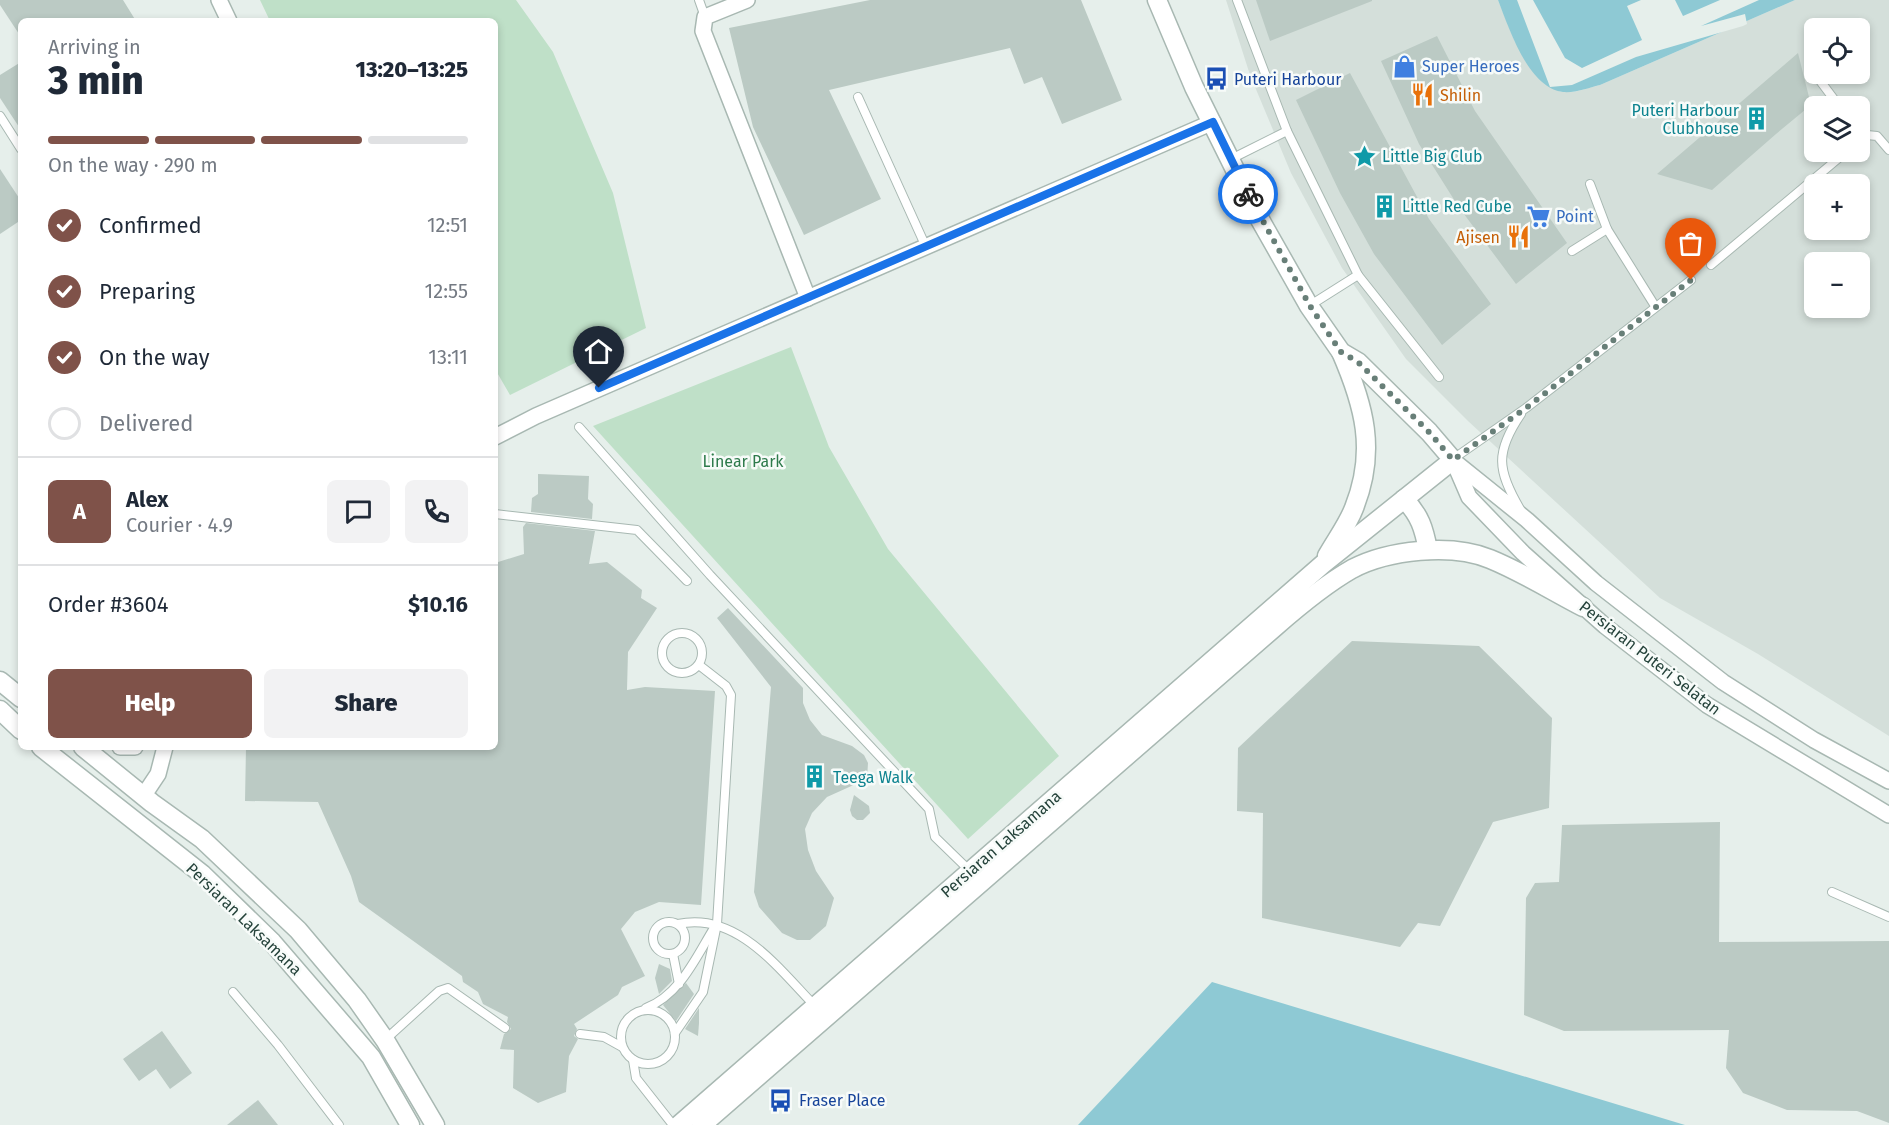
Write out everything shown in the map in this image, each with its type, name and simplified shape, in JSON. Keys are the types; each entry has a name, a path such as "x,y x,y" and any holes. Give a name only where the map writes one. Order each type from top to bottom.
{"street":[{"path":"219,0 228,18"},
{"path":"747,0 705,17 703,31 807,298"},
{"name":"Persiaran Puteri Selatan","path":"1157,0 1194,87 1258,216 1310,306 1341,352 1358,362 1429,432 1453,460 1527,520 1596,583 1723,682 1814,740 1889,781"},
{"path":"498,435 536,416 1213,122"},
{"path":"1323,564 1354,508 1368,452 1359,393 1341,352"},
{"name":"Persiaran Puteri Selatan","path":"1453,460 1469,497 1523,553 1583,607 1707,705 1887,814"},
{"name":"Persiaran Laksamana","path":"679,1125 1323,564 1453,460"},
{"path":"1404,500 1422,522 1428,550"},
{"path":"702,1125 1307,599 1353,569 1382,558 1428,550 1463,551 1489,558 1583,607"},
{"path":"0,681 18,695"},
{"path":"0,710 18,727"},
{"name":"Persiaran Laksamana","path":"46,750 202,874 272,942 371,1058 410,1125"},
{"name":"Persiaran Laksamana","path":"87,750 218,852 298,930 357,1000 385,1040 435,1125"},
{"path":"144,795 158,774 164,750"}],"lane":[{"path":"699,0 705,17"},
{"path":"1237,0 1287,131 1358,275 1439,377"},
{"path":"858,97 926,247"},
{"path":"0,116 18,144"},
{"path":"1231,159 1287,131"},
{"path":"1870,136 1877,136 1889,150"},
{"path":"1711,265 1834,162"},
{"path":"1590,184 1607,229 1655,306"},
{"path":"1572,251 1607,229"},
{"path":"1310,306 1358,275"},
{"path":"1453,460 1526,408 1691,280"},
{"path":"1526,408 1503,445 1502,466 1508,489 1527,520"},
{"path":"579,427 718,584 929,809 935,837 970,871"},
{"path":"498,514 637,530 687,581"},
{"path":"677,634 691,635 701,645 702,658 699,665 688,673 674,672 663,662 665,642 677,634"},
{"path":"633,1060 648,1064 663,1059 672,1050 675,1033 703,993 717,924 731,695 726,686 699,665"},
{"path":"1832,892 1889,917"},
{"path":"673,954 658,950 653,935 662,923 717,924 751,942 815,1006"},
{"path":"673,954 685,944 685,933 678,924"},
{"path":"622,1047 621,1030 630,1016 656,1004 679,984 717,924"},
{"path":"673,954 679,984"},
{"path":"385,1040 439,991 448,988 505,1028"},
{"path":"233,992 278,1045 339,1125"},
{"path":"637,1012 653,1010 662,1013 668,1018 675,1033"},
{"path":"580,1034 604,1037 622,1047 633,1060 636,1078 673,1125"}],"shaded area":[{"name":"Puteri Harbour","path":"1226,0 1498,0 1515,42 1560,92 1574,92 1600,85 1795,0 1889,0 1889,736 1758,654 1660,598 1468,421 1406,359 1342,268 1291,173 1250,75"}],"green space":[{"path":"260,0 516,0 553,52 613,193 646,328 510,395 498,374 498,18 269,18"},
{"name":"Linear Park","path":"791,347 829,447 888,549 1059,756 968,839 593,426"}],"water":[{"path":"1498,0 1795,0 1600,85 1563,92 1551,88 1530,69 1514,40"},
{"path":"1212,982 1685,1125 1078,1125"}],"pier":[{"path":"1517,0 1533,0 1565,58 1582,68 1642,40 1627,6 1641,0 1675,0 1683,16 1720,0 1759,0 1701,26 1745,14 1747,24 1743,26 1636,57 1572,85 1550,87"}],"building":[{"path":"0,0 123,0 134,18 18,18 18,32 0,5"},
{"path":"870,0 1081,0 1122,100 1062,124 1042,77 1024,84 1010,48 829,90 881,199 804,235 753,127 729,28"},
{"path":"1256,0 1372,0 1372,1 1270,41"},
{"path":"1437,36 1475,111 1567,243 1516,284 1458,206 1419,144 1381,61"},
{"name":"Puteri Harbour Clubhouse","path":"1798,53 1809,96 1804,96 1804,111 1712,190 1657,174"},
{"path":"18,64 18,125 0,98 0,75"},
{"name":"Little Red Cube","path":"1350,73 1429,219 1491,304 1442,345 1374,254 1340,193 1296,100"},
{"path":"0,169 18,196 18,222 0,234"},
{"path":"538,474 589,476 588,499 593,504 592,519 531,512 532,498 538,494"},
{"path":"526,523 595,531 589,564 607,562 642,590 641,598 657,608 628,652 627,690 645,687 715,691 701,905 659,902 635,912 621,929 645,976 622,987 618,995 574,1024 577,1029 574,1036 578,1039 569,1056 566,1092 538,1103 513,1088 514,1050 500,1049 504,1034 511,1029 507,1022 508,1017 483,1004 478,992 463,982 462,976 359,902 351,876 318,802 245,801 246,750 498,750 498,562 524,554 523,527"},
{"name":"Teega Walk","path":"728,608 803,688 803,703 810,720 822,735 852,746 864,755 868,763 867,779 827,797 812,813 805,829 808,850 816,871 834,898 826,926 810,940 797,940 782,933 759,907 754,892 771,687 717,618"},
{"path":"1352,641 1479,646 1552,718 1549,808 1493,822 1440,926 1418,923 1400,947 1262,918 1263,813 1237,811 1238,748"},
{"path":"854,795 869,806 870,813 863,820 857,820 852,816 850,810"},
{"path":"1720,822 1719,942 1889,941 1889,1123 1857,1111 1787,1110 1743,1093 1726,1068 1729,1030 1564,1031 1524,1015 1526,898 1535,883 1559,882 1562,825"},
{"path":"659,964 670,969 672,981 659,994 655,978"},
{"path":"686,983 694,994 676,1021 663,1005"},
{"path":"699,1008 699,1023 698,1036 685,1029"},
{"path":"162,1031 192,1073 170,1089 156,1069 139,1081 123,1059"},
{"path":"258,1100 278,1125 227,1125"}],"way so far":[{"path":"1248,194 1258,216 1310,306 1341,352 1358,362 1429,432 1453,460 1526,408 1691,280"}],"place":[{"name":"Super Heroes","path":"1404,66"},
{"name":"Puteri Harbour","path":"1216,79"},
{"name":"Shilin","path":"1422,95"},
{"name":"Puteri Harbour Clubhouse","path":"1757,119"},
{"name":"Little Big Club","path":"1364,156"},
{"name":"Little Red Cube","path":"1384,206"},
{"name":"Point","path":"1538,216"},
{"name":"Ajisen","path":"1518,237"},
{"name":"Teega Walk","path":"815,777"},
{"name":"Fraser Place","path":"781,1100"}],"route":[{"path":"599,388 1213,122 1248,194"}]}
